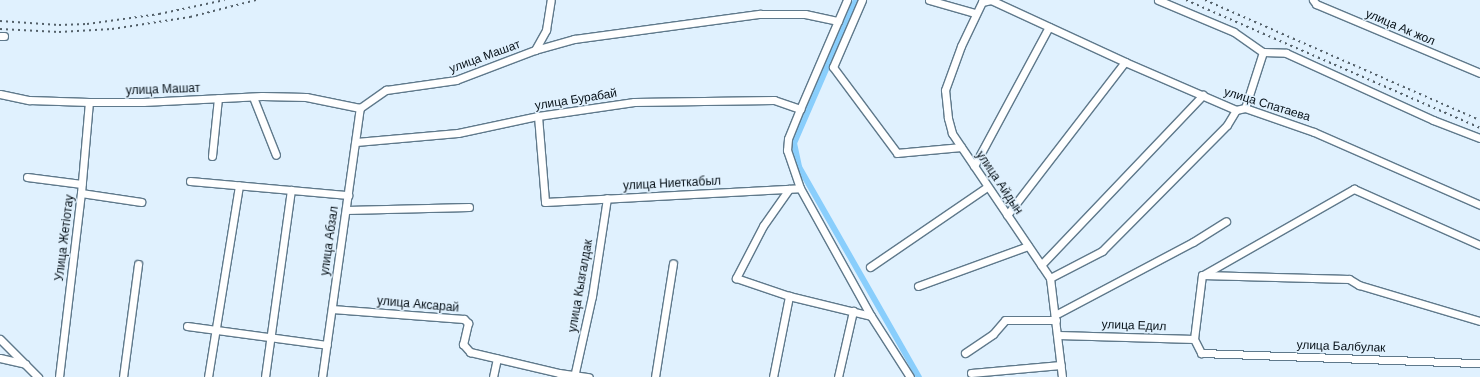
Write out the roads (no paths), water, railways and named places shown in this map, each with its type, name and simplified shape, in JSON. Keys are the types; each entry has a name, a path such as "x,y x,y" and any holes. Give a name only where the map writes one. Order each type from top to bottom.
{"street":[{"path":"535,50 546,30 551,0"},
{"path":"847,0 800,109 788,139 786,150 800,188 871,316 910,377"},
{"path":"862,0 833,67 897,153 961,147"},
{"path":"929,0 975,13"},
{"name":"улица Спатаева","path":"982,2 991,0 1125,62 1236,110 1245,108 1314,132 1480,204"},
{"path":"1158,0 1234,32 1263,52 1286,53 1434,120 1480,138"},
{"name":"улица Ак жол","path":"1313,0 1316,4 1480,73"},
{"name":"улица Айдын","path":"982,2 975,13 945,90 952,133 987,187 1050,278 1062,377"},
{"name":"улица Машат","path":"0,94 29,100 89,102 253,97 306,97 360,108 386,90 456,80 535,50 574,39 626,30 760,14 805,14 838,21"},
{"path":"974,166 1049,27"},
{"path":"1245,108 1263,52"},
{"path":"1007,215 1125,62"},
{"path":"1041,265 1203,95"},
{"path":"253,97 276,155"},
{"path":"212,156 218,98"},
{"name":"улица Бурабай","path":"356,142 458,133 538,116 634,102 774,100 800,109"},
{"name":"Улица Жетіотау","path":"59,377 82,184 89,102"},
{"name":"улица Абзал","path":"322,377 360,108"},
{"path":"1050,278 1102,251 1227,125 1236,110"},
{"name":"улица Ниеткабыл","path":"538,116 545,202 800,188"},
{"path":"27,177 82,184"},
{"path":"190,181 348,195"},
{"path":"208,377 217,330 239,186"},
{"path":"870,267 987,187"},
{"path":"789,189 763,226 736,278 789,296 871,316"},
{"path":"1202,275 1354,189 1480,245"},
{"path":"265,377 291,190"},
{"path":"81,193 140,202"},
{"name":"улица Кызгалдак","path":"574,375 592,296 607,198"},
{"path":"346,210 469,207"},
{"path":"965,353 993,334 1005,320 1055,318 1194,242 1226,221"},
{"path":"918,286 1028,246"},
{"path":"655,377 673,263"},
{"path":"123,377 138,264"},
{"path":"1202,275 1349,279 1359,285 1480,322"},
{"path":"1194,339 1202,275"},
{"path":"773,377 789,296"},
{"name":"улица Аксарай","path":"332,309 464,319 468,323 463,344 466,349 559,373 589,377"},
{"path":"838,377 853,311"},
{"path":"187,326 327,345"},
{"name":"улица Едил","path":"1058,335 1194,339"},
{"path":"0,339 38,377"},
{"name":"улица Балбулак","path":"1194,339 1201,353 1480,363"},
{"path":"0,358 26,364"},
{"path":"493,377 497,358"},
{"path":"971,374 1061,365"}],"waterway":[{"path":"856,0 794,143 799,167 919,377"}],"railway":[{"path":"0,21 59,25 87,24 159,14 225,0"},
{"path":"0,29 59,32 112,29 190,17 256,0"},
{"path":"1186,0 1480,128"},
{"path":"1205,0 1480,120"}]}
